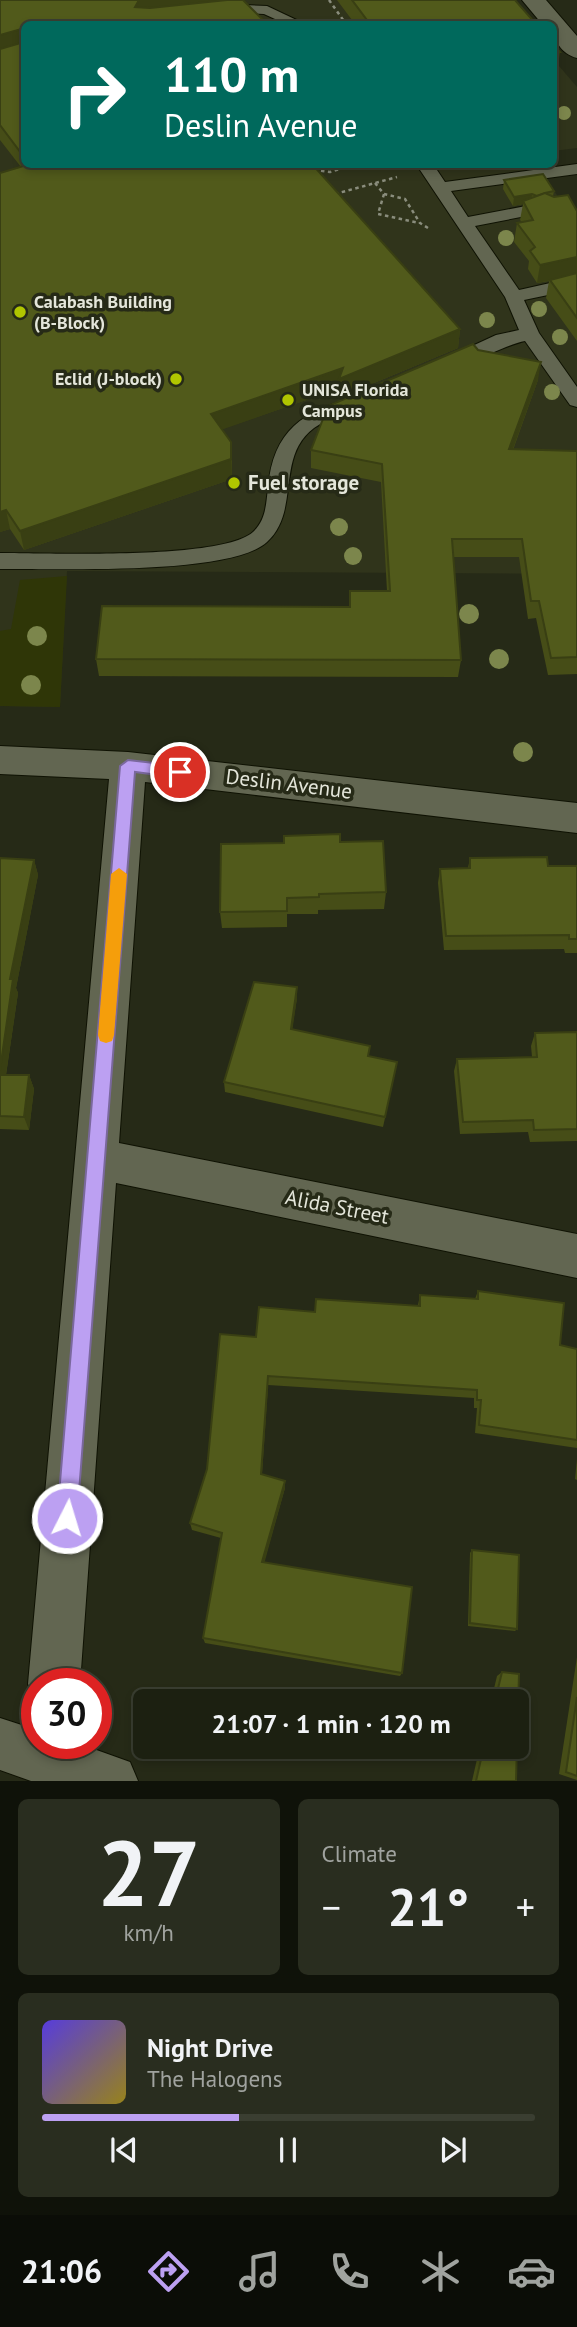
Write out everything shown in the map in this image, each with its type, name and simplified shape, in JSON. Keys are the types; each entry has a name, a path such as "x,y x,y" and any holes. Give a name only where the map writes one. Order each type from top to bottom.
{"street":[{"path":"534,0 552,21"},
{"path":"557,27 577,51"},
{"name":"Deslin Avenue","path":"0,760 128,766 577,818"},
{"path":"55,1668 128,766"},
{"name":"Alida Street","path":"96,1159 577,1256"},
{"path":"41,1759 111,1781"}],"lane":[{"path":"208,10 234,7 267,10 291,21"},
{"path":"426,168 514,297 530,334 577,401"},
{"path":"439,188 577,169"},
{"path":"463,223 531,210"},
{"path":"514,297 577,283"},
{"path":"433,370 503,339 530,334"},
{"path":"0,561 194,558 225,555 246,546 260,538 272,525 283,456 301,428 317,418 372,396"}],"path":[{"path":"329,0 344,21"},
{"path":"312,171 320,169 330,172 344,168"},
{"path":"328,196 399,177"},
{"path":"384,194 378,214 420,223"}],"shaded area":[{"name":"UNISA Florida Campus","path":"0,0 502,0 520,21 21,21 21,168 541,168 577,229 577,574 67,571 60,707 0,706"},
{"path":"557,64 577,87 577,148 557,150"}],"green space":[{"path":"67,576 60,707 0,706 0,631 11,629 20,580"}],"building":[{"path":"0,0 139,0 135,7 150,8 243,0 264,21 21,21 21,29 0,35"},
{"path":"352,0 515,0 533,21 368,21"},
{"path":"21,43 21,153 0,125 0,49"},
{"path":"21,167 316,168 460,329 339,379 343,368 211,414 231,442 231,459 20,531 6,510 0,512 0,173"},
{"path":"543,174 554,191 537,196 532,194 514,197 504,180"},
{"path":"545,193 554,197 568,195 577,211 577,257 540,265 530,251 535,247 517,223 533,220 523,201"},
{"path":"577,273 577,318 550,280"},
{"path":"473,344 478,350 541,362 509,449 577,451 577,657 551,658 539,601 531,601 522,539 452,539 461,660 96,659 102,606 350,607 350,591 390,591 382,464 311,450 328,406"},
{"path":"340,834 340,842 383,841 386,892 287,898 287,911 220,912 221,844 284,843 284,836"},
{"path":"547,857 548,866 577,866 577,939 569,939 569,935 446,936 440,869 470,868 470,858"},
{"path":"0,858 34,860 10,979 13,979 0,1070"},
{"path":"254,982 297,987 291,1029 370,1046 368,1056 397,1062 385,1117 224,1082"},
{"path":"577,1032 577,1129 534,1130 533,1120 463,1122 457,1059 537,1057 535,1033"},
{"path":"0,1075 29,1075 24,1117 0,1116"},
{"path":"478,1291 564,1303 560,1345 577,1349 577,1440 479,1425 481,1400 477,1400 477,1390 268,1376 261,1474 285,1481 262,1562 412,1587 402,1673 203,1638 222,1533 190,1523 207,1469 220,1334 256,1337 259,1307 315,1312 316,1299 420,1306 420,1295 478,1299"},
{"path":"472,1550 519,1555 517,1629 470,1623"},
{"path":"502,1672 519,1674 519,1689 498,1689"},
{"path":"577,1697 577,1776 566,1772"},
{"path":"481,1759 517,1759 516,1781 476,1781"}],"slow traffic":[{"path":"106,1035 119,874"}],"place":[{"name":"Calabash Building (B-Block)","path":"20,312"},
{"name":"Eclid (J-block)","path":"176,379"},
{"name":"UNISA Florida Campus","path":"288,400"},
{"name":"Fuel storage","path":"234,483"}],"route":[{"path":"67,1518 128,766 180,772"}]}
